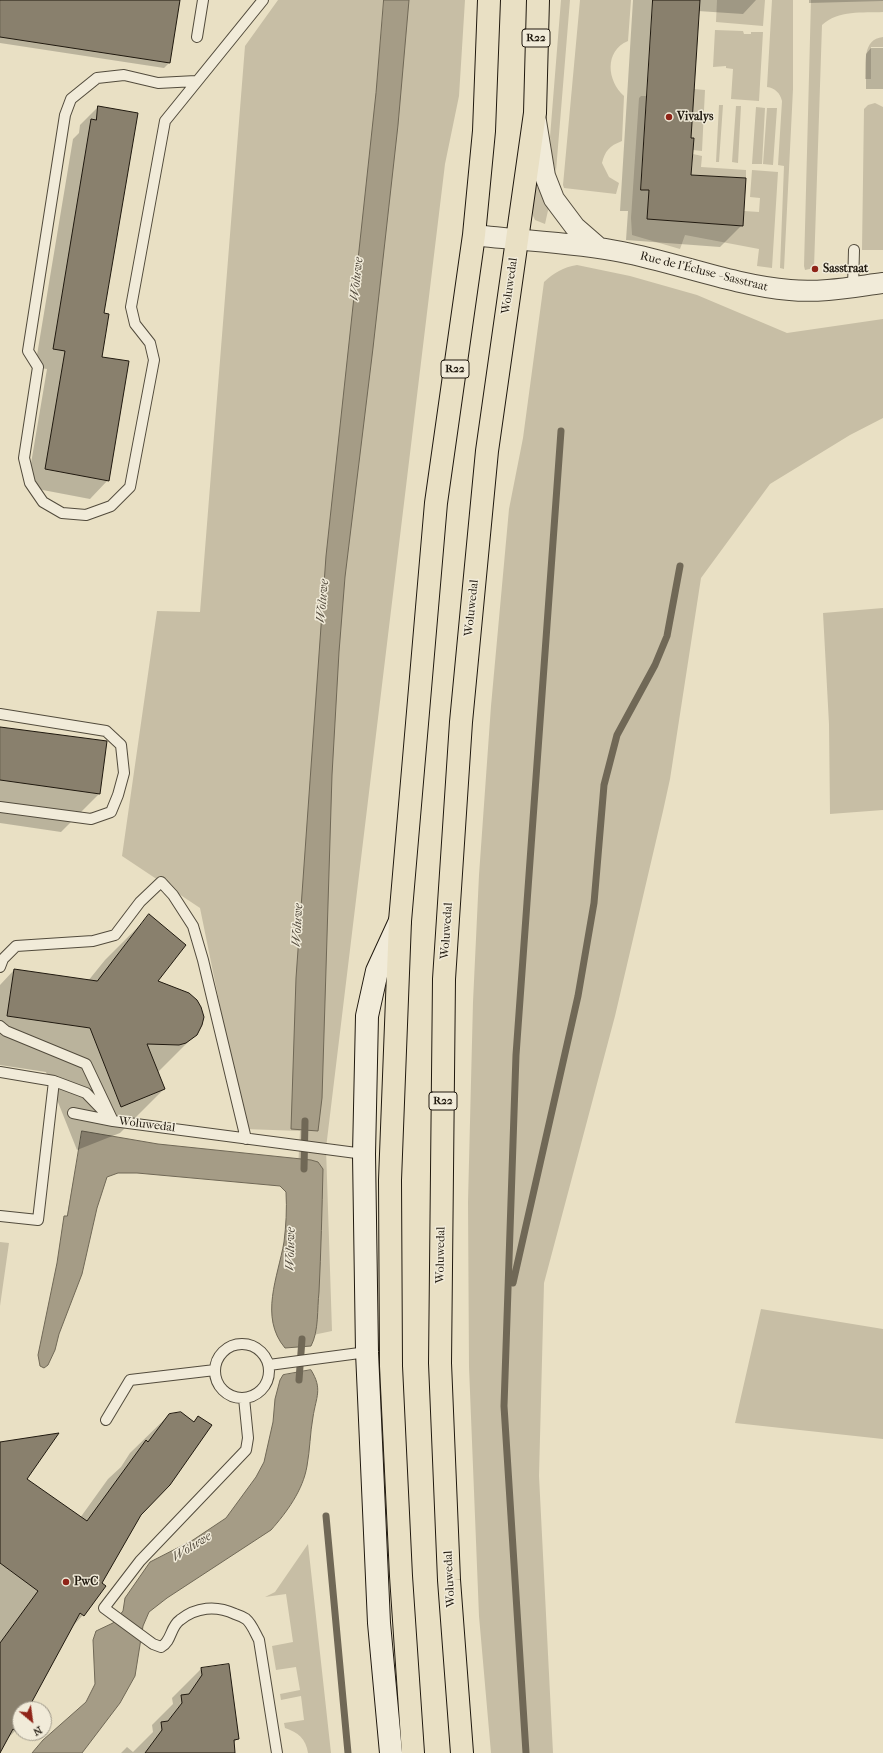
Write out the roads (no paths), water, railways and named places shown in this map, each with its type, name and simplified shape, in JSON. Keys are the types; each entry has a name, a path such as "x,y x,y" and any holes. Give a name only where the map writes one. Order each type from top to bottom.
{"highway":[{"name":"R22","path":"535,113 538,0"},
{"name":"R22","path":"413,1753 401,1576 391,1366 390,1180 400,920 436,503 474,235 484,131 488,10"},
{"name":"Woluwedal","path":"462,1753 449,1580 440,1363 444,979 461,722 487,451 535,113"}],"main road":[{"path":"391,1753 379,1623 367,1352 364,1154 367,1016 377,971 400,920"}],"street":[{"path":"535,113 545,176 554,199 575,227 598,247"},
{"path":"474,235 516,240"},
{"name":"Rue de l'Écluse - Sasstraat","path":"516,240 598,247 624,252 757,286 791,291 829,290 883,283"}],"lane":[{"path":"197,37 203,0"},
{"path":"196,80 158,83 124,75 97,78 71,99 65,115 28,351 38,367 24,458 30,483 43,502 62,514 86,515 111,506 130,487 154,360 150,343 135,324 131,307 165,121 196,80 263,0"},
{"path":"853,287 854,250"},
{"path":"0,714 106,731 121,745 124,773 118,795 111,812 91,819 0,808"},
{"path":"0,967 3,959 16,946 92,941 115,935 140,902 161,882 173,895 193,926 203,960 246,1139"},
{"path":"0,1026 6,1031 86,1064 113,1121"},
{"path":"0,1072 54,1081 86,1093 113,1121"},
{"path":"0,1216 38,1220 54,1081"},
{"name":"Woluwedal","path":"73,1113 113,1121 364,1154"},
{"path":"244,1344 253,1346 260,1350 266,1357 269,1365 270,1374 267,1383 262,1391 254,1396 235,1398 223,1390 216,1379 215,1370 219,1357 228,1348 244,1344"},
{"path":"269,1365 367,1352"},
{"path":"106,1420 130,1380 215,1370"},
{"path":"244,1398 248,1438 246,1450 140,1561 104,1608 140,1635 161,1647 166,1644 173,1628 179,1620 199,1610 220,1608 245,1618 252,1626 259,1640 277,1753"}],"water":[{"path":"384,0 409,0 398,125 345,577 332,775 322,1098 318,1131 291,1129 296,978 326,556 376,93"},
{"path":"82,1131 158,1144 311,1160 318,1162 323,1169 319,1292 317,1327 311,1346 285,1348 277,1336 273,1323 272,1296 284,1242 286,1217 286,1192 280,1186 137,1173 118,1173 107,1177 97,1208 82,1274 59,1334 55,1350 48,1365 44,1368 40,1366 38,1355 57,1263 64,1216 67,1216"},
{"path":"311,1370 318,1388 305,1475 294,1500 271,1530 167,1598 149,1612 143,1626 135,1676 120,1703 82,1753 32,1753 42,1741 52,1741 52,1732 86,1702 95,1684 93,1640 96,1631 113,1623 123,1611 125,1598 150,1562 193,1540 226,1518 256,1477 264,1462 273,1422 275,1399 280,1380 283,1375"}],"waterway":[{"path":"526,1753 504,1406 516,1055 561,431"},
{"path":"513,1283 578,996 594,903 604,785 617,735 655,665 667,636 680,566"},
{"name":"Woluwe","path":"304,1169 305,1121"},
{"name":"Woluwe","path":"299,1380 302,1339"},
{"path":"326,1516 348,1753"}],"place":[{"name":"Vivalys","path":"669,117"},
{"name":"Sasstraat","path":"815,269"},
{"name":"PwC","path":"66,1582"}]}
